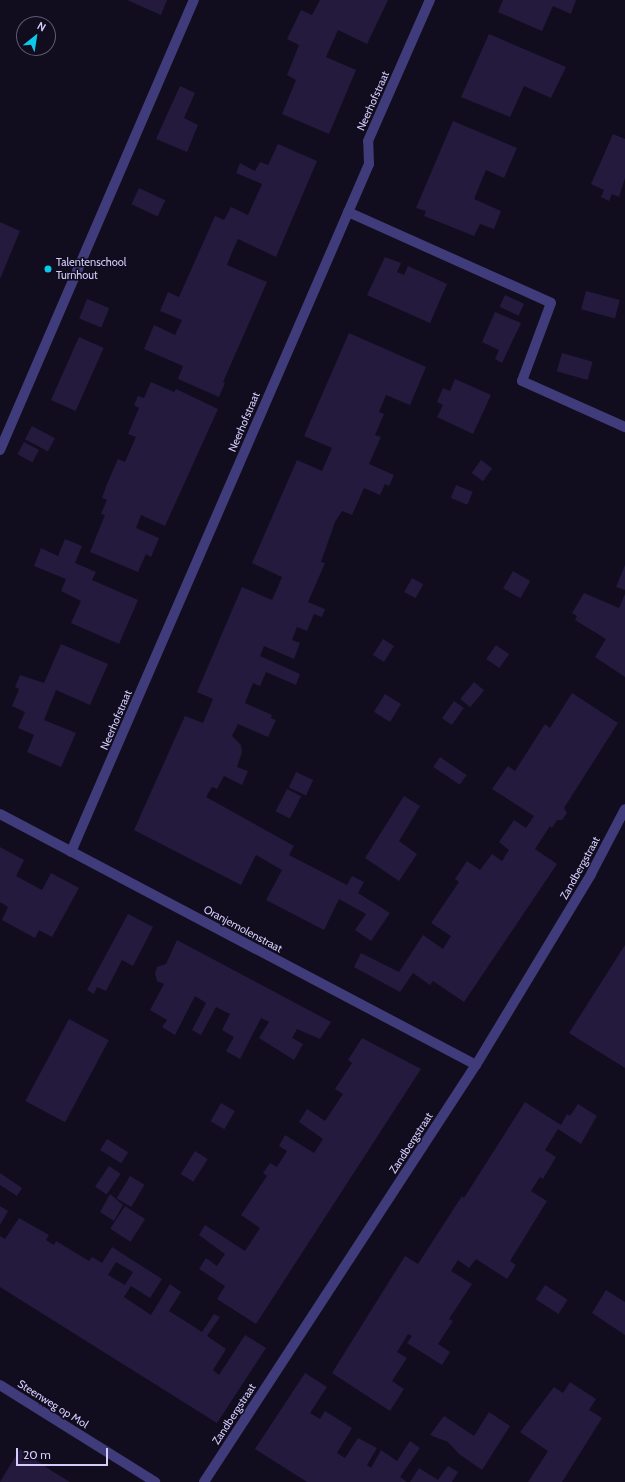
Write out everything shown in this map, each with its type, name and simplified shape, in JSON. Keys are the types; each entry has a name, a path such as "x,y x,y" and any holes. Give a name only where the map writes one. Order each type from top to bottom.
{"street":[{"path":"0,450 194,0"},
{"name":"Neerhofstraat","path":"71,852 369,164 368,141 430,0"},
{"path":"348,212 551,303 522,381 625,427"},
{"name":"Zandbergstraat","path":"204,1482 476,1065 591,874 625,809"},
{"name":"Oranjemolenstraat","path":"0,814 476,1065"},
{"name":"Steenweg op Mol","path":"0,1385 155,1482"}],"building":[{"path":"127,0 167,0 161,15"},
{"path":"320,0 388,0 367,44 338,30 326,57 356,70 329,134 282,114 296,80 287,75 299,45 287,39 301,10 312,15"},
{"path":"503,0 576,0 571,14 553,6 542,31 498,12"},
{"path":"489,34 566,67 551,98 524,86 510,117 461,97"},
{"path":"180,86 195,93 184,118 198,125 187,152 156,139"},
{"path":"453,121 517,148 504,178 486,170 474,199 501,211 494,229 480,224 474,236 424,216 426,211 416,208"},
{"path":"613,134 625,139 625,178 619,197 612,194 609,201 601,197 604,190 591,184"},
{"path":"278,144 317,161 276,257 238,239 232,252 227,265 267,282 223,382 225,383 219,397 178,379 183,366 144,349 154,325 175,335 182,320 160,311 168,292 179,297 215,216 224,220 231,207 248,215 262,184 236,173 240,163 255,171 260,162 268,165"},
{"path":"139,188 165,200 158,217 131,204"},
{"path":"0,222 20,231 0,279"},
{"path":"385,257 401,263 397,272 404,275 408,266 447,284 430,323 367,295"},
{"path":"586,291 620,300 615,318 581,309"},
{"path":"505,295 524,304 519,316 500,307"},
{"path":"87,299 109,308 101,327 79,318"},
{"path":"495,312 521,323 502,363 495,359 499,350 482,342"},
{"path":"349,333 426,367 410,405 386,395 379,412 384,414 375,435 381,437 369,464 394,475 389,486 385,484 380,495 364,488 352,515 342,511 335,522 321,562 325,563 308,602 325,609 322,617 314,614 307,631 297,627 292,640 300,643 294,659 264,646 260,656 300,674 296,685 266,672 260,686 253,683 245,703 272,715 271,718 276,720 268,737 238,724 232,736 241,745 242,752 237,767 248,771 242,785 224,776 217,789 212,787 206,797 294,846 289,855 347,885 352,876 364,882 358,893 390,913 371,941 355,930 366,914 339,899 324,930 266,900 282,870 256,855 241,885 134,830 185,716 203,723 213,699 197,692 242,587 272,600 277,589 282,577 252,563 297,460 322,471 332,448 304,436"},
{"path":"79,337 104,348 76,411 51,400"},
{"path":"562,353 593,362 588,380 557,371"},
{"path":"455,379 491,395 473,434 437,417 443,405 437,402 443,388 450,391"},
{"path":"151,382 174,392 176,389 218,409 165,526 141,515 136,528 159,538 151,557 146,554 138,572 90,552 105,515 101,514 107,500 102,498 107,484 118,459 125,462 136,437 128,434 139,408 134,405 138,396 144,398"},
{"path":"32,426 55,438 48,451 25,439"},
{"path":"24,442 39,450 32,462 17,454"},
{"path":"481,460 492,468 483,481 472,473"},
{"path":"456,485 473,492 467,505 451,498"},
{"path":"65,539 82,546 75,563 96,572 92,580 138,600 119,644 71,623 81,601 61,591 66,579 34,566 41,548 58,556"},
{"path":"625,565 625,590 616,587"},
{"path":"513,571 530,581 520,598 503,588"},
{"path":"412,578 423,584 416,598 404,592"},
{"path":"584,593 619,608 625,594 625,677 595,657 606,639 575,620 577,616 572,613"},
{"path":"383,639 394,646 384,662 373,655"},
{"path":"61,644 108,664 90,705 56,690 44,720 76,733 61,767 27,752 34,735 18,728 25,712 12,706 19,689 15,687 20,675 44,683"},
{"path":"496,645 509,654 499,668 486,659"},
{"path":"474,682 484,690 470,707 460,699"},
{"path":"572,693 618,723 564,808 567,813 562,820 557,820 552,828 550,826 535,849 557,864 464,1002 433,981 430,985 413,973 400,992 354,967 361,953 399,972 423,935 443,949 451,936 431,923 459,882 455,879 467,861 480,870 492,854 502,861 509,850 499,842 514,820 526,828 534,816 492,789 508,766 515,771 545,724 550,728"},
{"path":"385,694 401,704 390,722 374,712"},
{"path":"454,701 464,708 452,725 442,718"},
{"path":"440,757 467,775 460,785 433,767"},
{"path":"296,772 313,780 306,795 289,787"},
{"path":"287,789 301,796 290,819 276,811"},
{"path":"404,796 420,806 399,841 417,854 399,881 365,858"},
{"path":"0,847 24,860 16,876 42,890 51,873 79,888 52,937 39,930 35,938 2,920 8,907 0,902"},
{"path":"128,914 153,927 133,966 122,960 106,991 97,987 94,994 87,990"},
{"path":"177,940 331,1022 320,1039 297,1029 292,1038 303,1044 294,1060 259,1038 269,1022 261,1018 240,1059 226,1051 234,1037 222,1030 230,1014 216,1007 201,1035 192,1030 206,1003 195,996 175,1035 162,1027 167,1020 150,1010 164,984 157,981 155,973 157,967 166,964"},
{"path":"625,945 625,1068 569,1033"},
{"path":"69,1019 109,1040 65,1122 25,1101"},
{"path":"362,1038 421,1069 256,1324 217,1299 225,1286 199,1269 206,1258 217,1266 225,1254 199,1235 205,1225 245,1251 260,1228 241,1215 267,1176 263,1173 270,1163 277,1167 287,1151 279,1146 285,1135 314,1153 323,1139 299,1122 307,1109 325,1121 343,1094 335,1089 352,1063 348,1060"},
{"path":"525,1102 561,1125 567,1114 570,1116 578,1104 597,1116 581,1144 558,1129 545,1150 556,1157 543,1179 540,1177 531,1191 547,1201 510,1261 516,1265 507,1279 476,1259 469,1268 458,1260 451,1271 472,1284 449,1319 453,1321 438,1344 450,1352 442,1365 407,1343 412,1336 408,1334 397,1352 407,1358 392,1381 404,1389 390,1411 332,1373 405,1256 418,1264 462,1196 464,1198"},
{"path":"221,1103 235,1111 224,1129 210,1121"},
{"path":"107,1139 128,1152 121,1163 100,1150"},
{"path":"195,1151 208,1159 193,1182 181,1174"},
{"path":"109,1166 121,1174 107,1195 95,1187"},
{"path":"0,1173 22,1188 17,1196 0,1185"},
{"path":"130,1176 145,1185 131,1207 117,1198"},
{"path":"110,1194 123,1205 114,1221 100,1212"},
{"path":"0,1206 8,1211 0,1225"},
{"path":"125,1206 145,1219 130,1242 110,1229"},
{"path":"19,1218 49,1235 46,1240 54,1245 56,1241 89,1261 92,1257 102,1263 112,1247 162,1279 150,1298 131,1286 124,1297 151,1315 170,1284 181,1292 169,1311 202,1332 214,1314 220,1317 207,1336 226,1349 213,1370 219,1375 245,1335 266,1348 217,1423 0,1287 0,1236 5,1239","holes":["116,1262 133,1272 125,1285 108,1275"]},
{"path":"545,1285 568,1300 558,1314 536,1299"},
{"path":"606,1290 625,1302 625,1335 592,1313"},
{"path":"305,1373 327,1387 310,1413 320,1419 325,1411 352,1428 337,1453 345,1458 358,1438 377,1448 367,1465 371,1468 381,1450 397,1461 410,1441 420,1448 400,1477 407,1482 307,1482 255,1449"},
{"path":"570,1382 596,1399 589,1410 602,1418 562,1482 528,1482 548,1451 520,1432 554,1387 563,1393"},
{"path":"489,1412 510,1426 482,1470 459,1454 448,1442 430,1435 444,1416 474,1436"},
{"path":"20,1449 52,1471 70,1482 0,1482"},
{"path":"448,1466 458,1472 452,1482 410,1482 419,1468 438,1480"}],"place":[{"name":"Talentenschool Turnhout","path":"48,269"}]}
